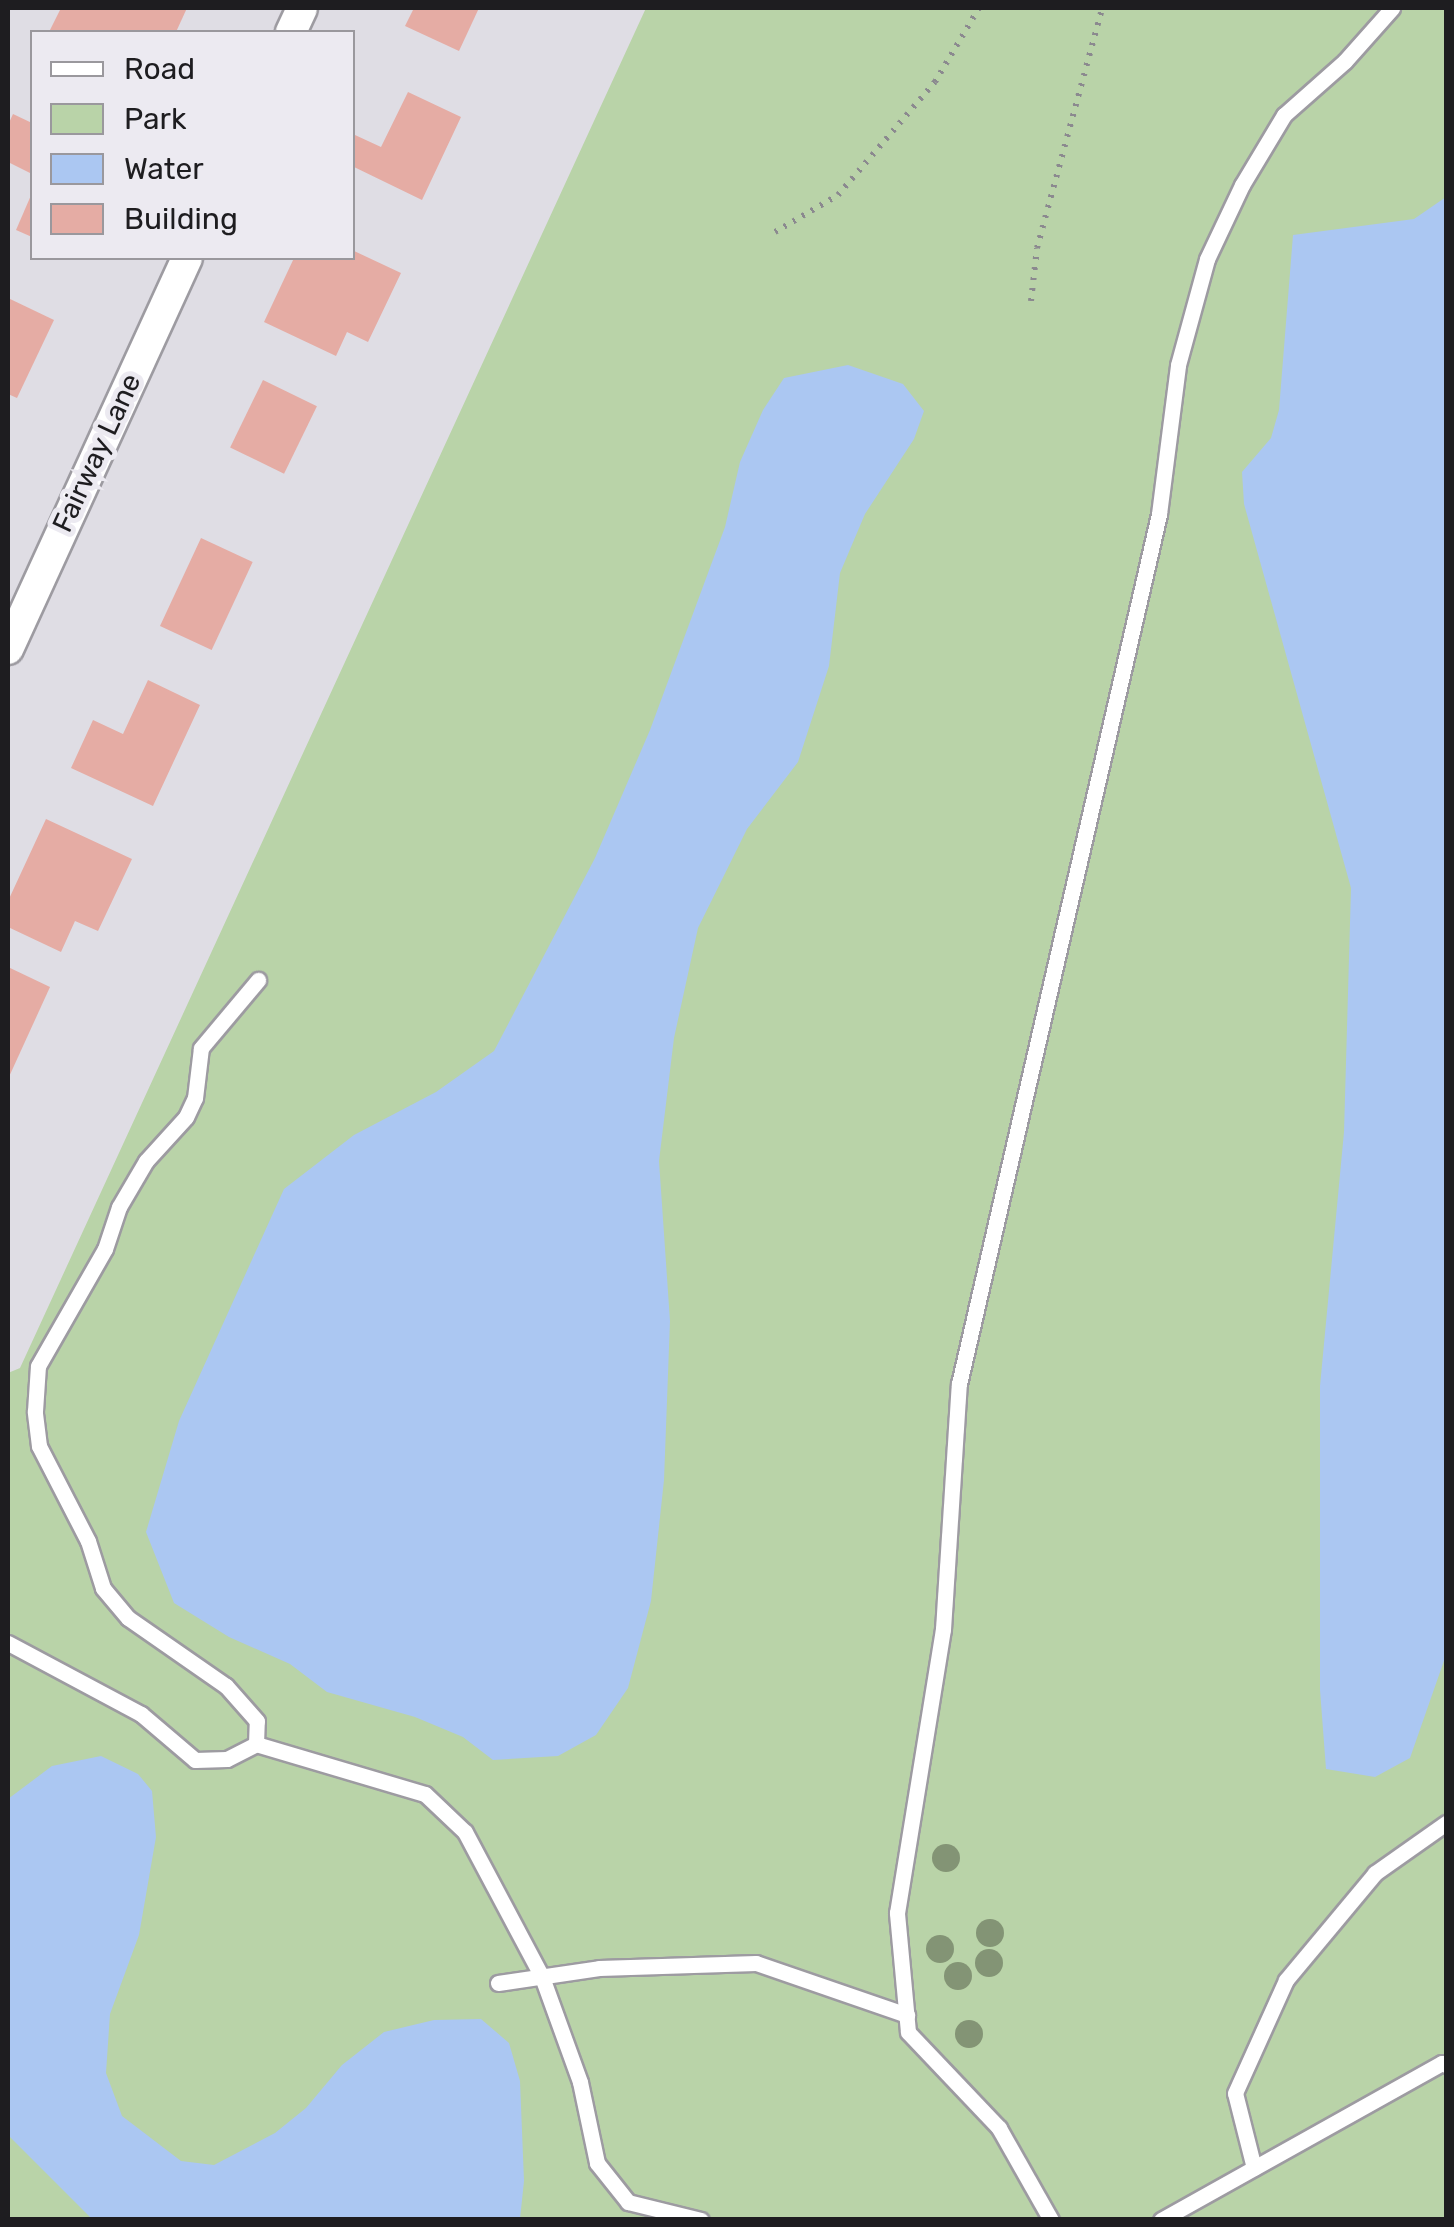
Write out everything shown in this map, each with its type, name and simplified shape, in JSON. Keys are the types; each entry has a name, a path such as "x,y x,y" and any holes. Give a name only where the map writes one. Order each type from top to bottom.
{"street":[{"name":"Fairway Lane","path":"8,649 187,260"}],"lane":[{"path":"1051,2220 999,2128 908,2032 898,1913 943,1630 959,1384 1159,514 1178,365 1207,260 1242,184 1284,115 1345,61 1392,8"},
{"path":"256,1744 257,1722 226,1686 128,1618 104,1588 88,1541 39,1446 36,1411 38,1366 105,1249 119,1206 146,1161 186,1117 195,1098 201,1048 258,980"},
{"path":"8,1643 141,1714 195,1760 227,1759 256,1744 425,1794 466,1832 542,1976 580,2082 597,2163 628,2202 701,2220"},
{"path":"1254,2168 1235,2093 1286,1980 1375,1873 1446,1824"},
{"path":"498,1983 599,1968 756,1964 907,2015"},
{"path":"1161,2220 1425,2072 1446,2065"}],"path":[{"path":"775,232 838,195 935,82 979,8"},
{"path":"1031,301 1037,248 1102,8"}],"green space":[{"path":"646,8 1446,8 1446,2219 8,2219 8,1373 20,1368"}],"water":[{"path":"1446,197 1446,1655 1410,1758 1375,1777 1326,1769 1320,1690 1320,1386 1344,1132 1351,888 1244,504 1242,472 1271,438 1279,410 1293,235 1414,219"},
{"path":"848,365 903,384 924,411 914,439 865,514 840,573 829,666 798,762 747,829 698,928 674,1038 659,1161 670,1321 664,1480 651,1601 628,1688 596,1735 558,1756 493,1760 463,1737 415,1717 327,1692 290,1664 229,1637 174,1603 146,1532 179,1421 284,1189 354,1135 436,1092 494,1051 595,858 650,730 725,527 740,462 763,410 784,378"},
{"path":"101,1756 138,1774 152,1791 156,1837 139,1935 110,2014 106,2073 122,2116 181,2161 214,2165 275,2133 306,2108 342,2065 384,2032 434,2020 481,2019 509,2043 520,2081 524,2181 520,2219 92,2219 8,2135 8,1799 52,1766"}],"building":[{"path":"61,8 187,8 177,30 50,30"},
{"path":"414,8 479,8 459,51 405,26"},
{"path":"408,92 461,117 422,200 355,167 355,135 381,147"},
{"path":"13,114 30,122 30,173 8,162 8,125"},
{"path":"30,198 30,236 16,230"},
{"path":"355,251 401,273 368,342 347,332 336,356 264,322 293,260 355,260"},
{"path":"8,298 54,320 17,398 8,394"},
{"path":"263,380 317,406 284,474 230,447"},
{"path":"201,538 253,562 212,650 160,626"},
{"path":"148,680 200,705 153,806 71,768 93,720 123,734"},
{"path":"46,819 132,859 98,931 75,921 61,952 8,927 8,901"},
{"path":"8,967 50,987 8,1079"}]}
